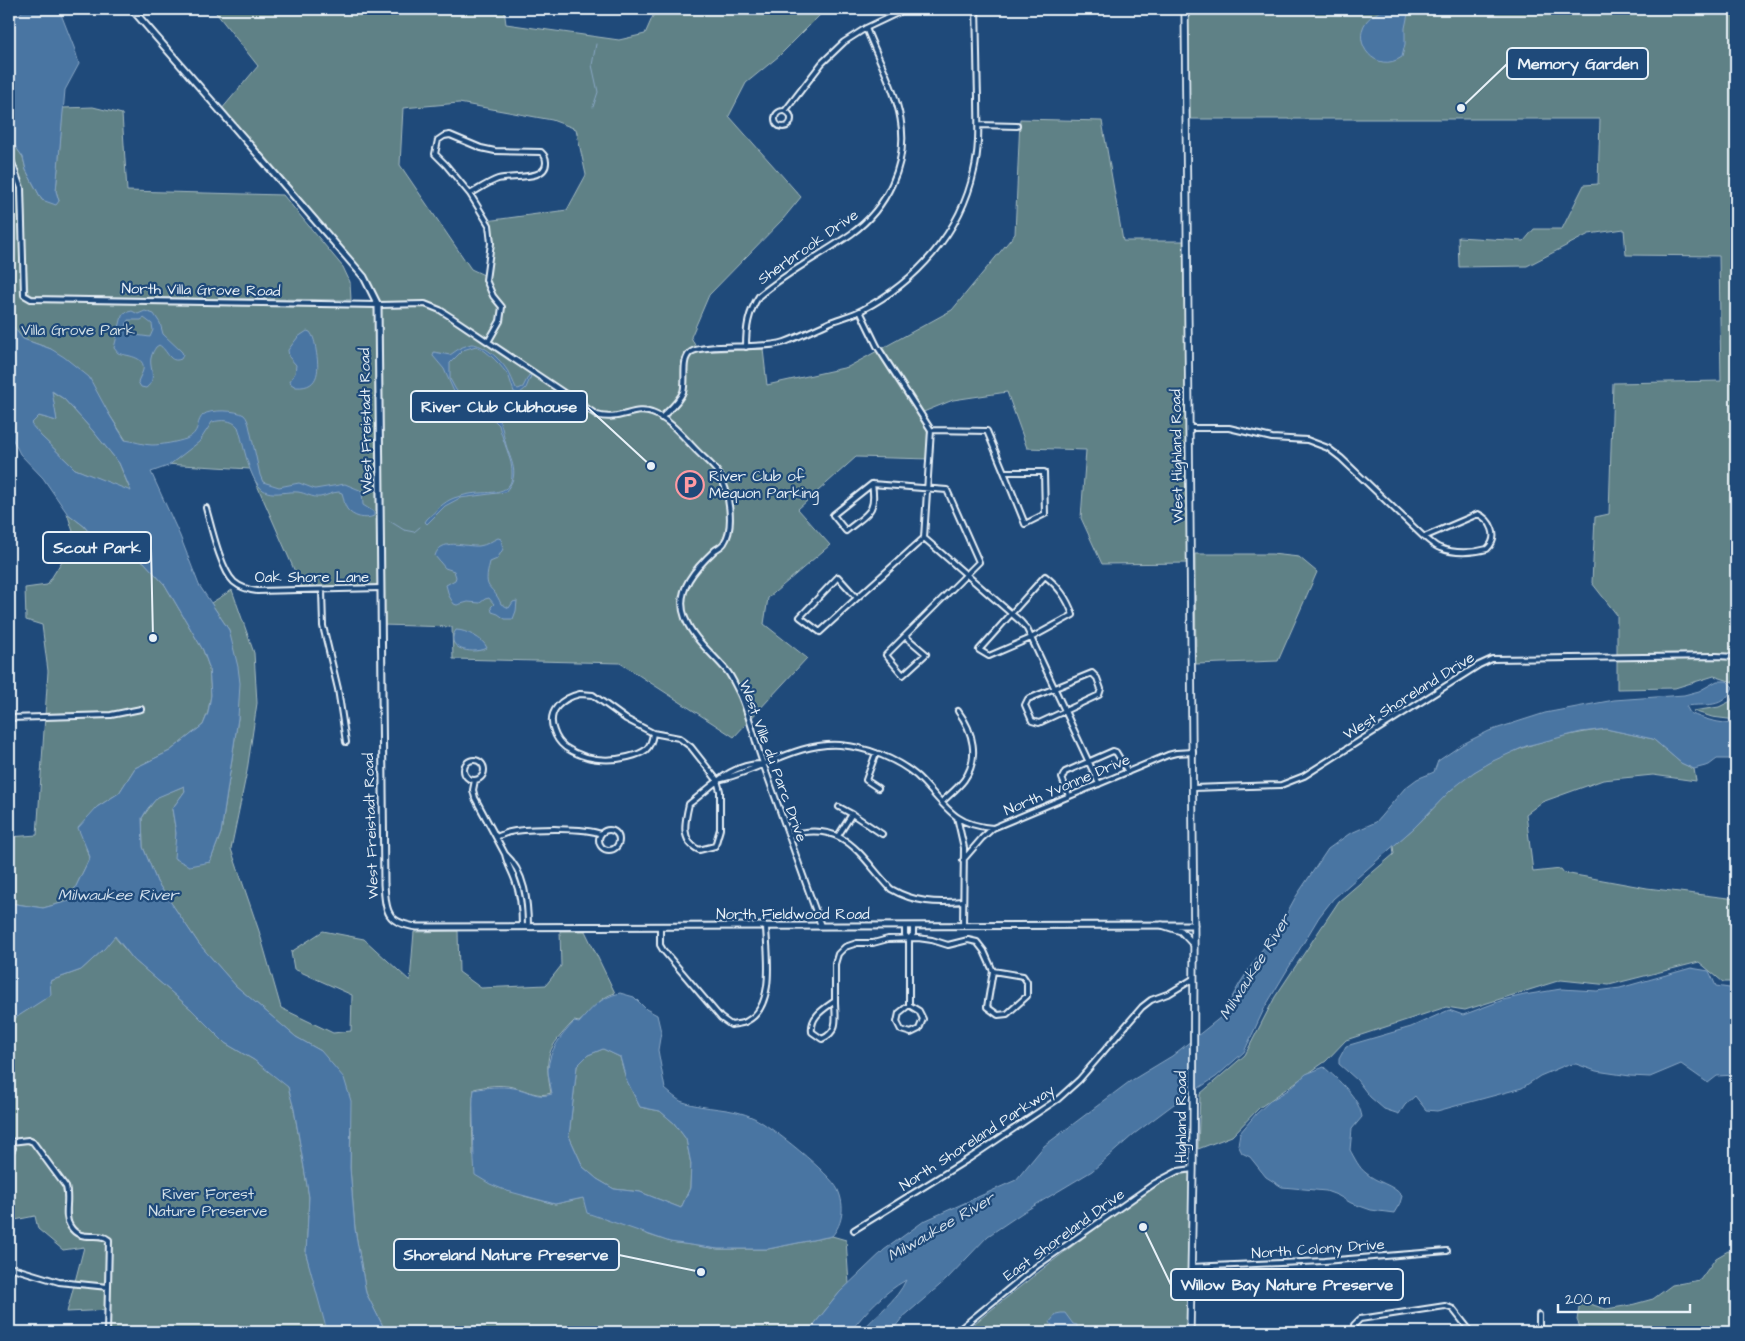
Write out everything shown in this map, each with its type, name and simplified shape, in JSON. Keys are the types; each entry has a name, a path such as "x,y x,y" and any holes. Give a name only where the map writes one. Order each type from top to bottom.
{"main road":[{"name":"West Highland Road","path":"1185,9 1194,903"},
{"name":"Highland Road","path":"1190,1332 1194,903"},
{"path":"1162,925 1181,931 1194,945"}],"street":[{"name":"West Freistadt Road","path":"132,9 364,277 378,305 384,884 386,904 394,920"},
{"path":"785,111 789,114 790,121 787,125 780,126 776,123 775,118 780,112 785,111 833,52 866,28 906,9"},
{"path":"662,418 675,405 682,393 685,364 690,353 696,350 783,343 860,311 891,293 914,274 932,254 951,228 965,203 974,171 978,126 976,9"},
{"name":"Sherbrook Drive","path":"746,347 749,317 759,296 867,222 886,195 899,167 903,149 898,104 866,28"},
{"path":"978,126 1017,126"},
{"path":"470,194 496,180 515,176 537,175 544,171 547,165 546,157 541,152 503,152 481,148 450,135 438,140 435,154 470,194 489,225 491,242 486,280 492,296 502,307 500,321 488,342"},
{"name":"North Villa Grove Road","path":"10,157 21,188 24,296 31,299 431,305 597,414 613,418 644,411 651,412 662,418"},
{"path":"857,598 838,577 800,617 820,632 924,538 932,430 877,346 860,311"},
{"name":"West Ville du Parc Drive","path":"662,418 716,470 724,484 729,508 729,531 724,544 690,577 684,589 682,602 684,616 689,627 728,672 741,696 763,764 821,926"},
{"path":"1190,428 1229,428 1272,438 1307,440 1328,448 1341,458 1424,537 1439,548 1455,552 1478,552 1487,549 1494,539 1492,528 1486,517 1478,514 1424,537"},
{"path":"932,430 987,431 1025,524 1045,514 1044,472 1004,472"},
{"path":"872,484 873,506 869,512 846,531 833,515 872,484 948,490 979,562 886,655 903,675 926,654 906,637"},
{"name":"Oak Shore Lane","path":"206,508 216,546 224,565 233,582 240,586 257,591 381,588"},
{"path":"924,538 1021,622 1031,638 1099,784"},
{"path":"1044,576 1063,593 1073,615 1031,638 989,656 979,650 1044,576"},
{"path":"322,590 323,626 339,696 346,742"},
{"name":"West Shoreland Drive","path":"1193,788 1281,785 1304,776 1479,665 1492,659 1736,657"},
{"path":"1092,673 1097,678 1101,689 1099,695 1065,710 1039,723 1032,721 1026,702 1028,699 1092,673"},
{"path":"653,733 652,743 648,749 639,754 611,760 599,760 585,757 565,747 557,738 551,722 555,708 562,701 572,696 593,695 626,720 653,733 679,738 691,747 717,780 720,791 720,829 718,838 715,846 699,850 688,844 686,837 689,804 717,780 739,775 794,752 840,745 876,753 904,767 916,776 957,817 979,826 993,828"},
{"path":"9,718 111,715 141,709"},
{"path":"942,802 964,779 973,755 973,742 967,723 958,711"},
{"path":"1068,796 1062,775 1065,772 1113,751 1116,752 1128,772"},
{"name":"North Yvonne Drive","path":"963,860 993,828 1176,753 1193,752"},
{"path":"876,753 866,780 878,788"},
{"path":"473,760 482,763 484,769 481,778 475,780 469,778 465,773 467,764 473,760"},
{"path":"475,780 473,790 475,798 505,854 516,882 522,905 522,926"},
{"path":"839,807 882,834"},
{"path":"838,836 852,814"},
{"path":"957,817 964,848 963,926"},
{"path":"496,837 521,830 588,830 601,834 610,830 620,838 619,845 611,851 604,849 599,841 601,834"},
{"path":"789,836 815,830 838,836 848,840 892,890 901,895 912,900 926,902 963,901"},
{"path":"505,854 512,860 521,880 527,904 528,926"},
{"path":"516,882 521,880"},
{"path":"522,905 527,904"},
{"name":"North Fieldwood Road","path":"394,920 402,925 417,927 1194,925"},
{"path":"660,927 660,945 663,950 720,1018 732,1025 746,1022 754,1016 763,1004 767,989 766,927"},
{"path":"905,927 905,935 909,939"},
{"path":"909,1005 909,939 913,934 913,927"},
{"path":"835,1001 820,1012 812,1021 812,1032 822,1039 832,1035 835,1029 835,1001 835,964 838,954 845,947 857,943 873,943 888,939 926,939 948,945 968,940 977,942 984,951 993,972 987,1007 998,1016 1007,1014 1027,996 1027,982 1023,976 993,972"},
{"name":"North Shoreland Parkway","path":"854,1230 970,1158 1058,1099 1079,1080 1142,1006 1194,979"},
{"path":"909,1005 920,1011 923,1019 919,1029 911,1033 901,1030 897,1022 899,1013 909,1005"},
{"path":"9,1155 13,1148 10,1140 28,1140 33,1142 66,1187 68,1196 67,1214 69,1224 74,1231 87,1237 106,1237 110,1243 107,1332"},
{"name":"East Shoreland Drive","path":"956,1332 1038,1265 1154,1183 1178,1171 1193,1169"},
{"name":"North Colony Drive","path":"1191,1267 1324,1261 1447,1251"},
{"path":"9,1267 59,1282 108,1287"},
{"path":"1354,1332 1354,1324 1360,1319 1445,1306 1453,1309 1471,1332"},
{"path":"1539,1316 1539,1332"}],"green space":[{"name":"Villa Grove Park","path":"213,9 504,9 506,24 619,40 645,34 656,9 826,9 779,56 746,83 729,116 801,197 783,219 709,295 691,337 698,352 763,349 767,385 848,367 952,310 1015,234 1020,119 1102,121 1123,241 1187,241 1191,563 1102,564 1081,518 1086,450 1027,448 1007,392 953,400 921,413 931,430 930,459 856,457 798,509 830,545 768,598 764,624 807,658 734,737 620,663 453,659 452,627 381,625 381,588 303,590 250,469 147,463 129,445 109,414 51,349 23,339 9,321 9,138 23,157 26,170 42,200 59,201 56,191 63,108 93,107 122,114 127,191 283,195 343,267 350,282 351,300 34,296 28,293 21,184 24,295 31,299 377,305 371,290 221,110 258,66","holes":["459,103 552,120 576,129 586,175 567,210 486,221 491,242 486,276 471,269 400,165 403,108"]},
{"path":"1185,9 1736,9 1734,627 1736,629 1736,683 1714,676 1675,688 1617,689 1617,615 1592,583 1595,517 1609,514 1613,383 1721,381 1719,256 1626,255 1624,229 1589,234 1527,266 1459,267 1458,237 1524,241 1534,229 1562,229 1584,185 1598,184 1600,119 1186,119"},
{"path":"51,391 64,399 119,463 131,492 75,469 30,424 39,416 57,421"},
{"path":"67,513 84,526 93,537 107,539 144,562 165,585 203,650 209,667 211,695 203,725 170,751 135,768 119,793 97,807 86,849 90,857 69,901 43,908 9,903 9,837 37,835 48,671 42,625 26,620 25,588 47,585 62,561 78,547"},
{"path":"1195,554 1272,554 1299,557 1317,572 1278,661 1196,664"},
{"path":"232,590 254,653 257,703 247,771 231,849 259,931 281,1008 333,1033 351,1031 352,995 294,969 291,952 323,931 364,939 410,981 414,932 458,931 459,972 481,988 546,985 561,966 560,931 585,931 615,993 604,998 579,1022 574,1021 553,1046 548,1061 551,1093 542,1095 503,1086 488,1086 474,1089 472,1114 473,1155 524,1196 555,1204 583,1198 649,1235 671,1242 718,1249 768,1249 832,1236 846,1240 849,1284 840,1292 808,1332 386,1332 366,1293 355,1229 350,1168 351,1130 321,1051 296,1037 236,986 199,944 157,882 143,847 142,818 157,797 184,786 185,791 172,809 176,833 175,858 210,862 221,833 238,718 229,630 211,603"},
{"path":"1736,687 1736,720 1712,717 1693,711 1719,707 1731,701"},
{"path":"1606,729 1653,739 1681,763 1694,769 1696,781 1653,775 1603,780 1542,802 1526,814 1533,872 1561,869 1564,873 1647,888 1736,899 1736,982 1723,982 1699,962 1609,985 1561,980 1465,1010 1446,1007 1346,1040 1326,1061 1259,1108 1232,1136 1198,1149 1200,1094 1245,1055 1275,997 1339,901 1394,854 1393,846 1467,776 1504,755 1524,747 1564,736"},
{"name":"River Forest Nature Preserve","path":"114,936 134,960 191,1009 225,1043 254,1060 288,1086 294,1109 309,1197 306,1254 329,1332 110,1332 110,1310 67,1312 84,1247 63,1250 38,1229 35,1216 10,1221 9,1022 50,995 50,981 81,970 104,949"},
{"path":"603,1049 620,1057 626,1079 640,1107 660,1111 674,1123 686,1139 691,1164 690,1188 681,1208 640,1192 614,1189 597,1179 583,1167 569,1136 577,1066 588,1055"},
{"path":"1190,1171 1186,1332 964,1332 1142,1192 1165,1178"},
{"path":"1728,1251 1736,1254 1736,1332 1582,1332 1577,1320 1580,1301 1606,1309 1653,1299 1672,1285 1700,1280 1716,1258"}],"water":[{"path":"23,9 59,9 79,64 65,90 56,191 59,201 56,205 42,200 26,170 23,157 9,138 9,72 11,68 12,47 9,47 9,23"},
{"path":"1386,9 1409,9 1402,57 1392,62 1383,62 1375,59 1364,47 1362,39 1362,30 1368,19"},
{"path":"132,311 138,314 145,311 154,314 160,323 163,334 183,355 181,359 174,360 162,347 159,345 156,347 151,358 152,381 146,388 141,387 138,382 143,370 143,365 139,359 118,353 114,348 124,313","holes":["144,318 152,324 153,330 150,337 128,334 126,327 128,320 141,320"]},
{"name":"Milwaukee River","path":"9,321 23,339 51,349 89,377 125,440 152,445 174,442 191,436 206,413 223,411 240,413 245,416 248,423 263,482 279,487 299,483 315,489 345,484 362,491 363,505 374,512 374,516 367,518 352,514 345,506 342,493 339,492 317,497 298,492 267,492 261,488 251,473 238,427 236,424 226,421 212,422 199,442 168,466 151,472 180,536 199,585 229,630 240,683 238,718 221,833 210,862 189,866 174,858 176,833 172,809 185,791 184,786 158,797 142,818 143,847 157,882 199,944 236,986 296,1037 321,1051 344,1078 351,1101 350,1168 355,1229 366,1293 386,1332 329,1332 325,1324 306,1254 309,1197 294,1109 288,1087 254,1060 225,1043 191,1009 134,960 115,936 81,970 50,981 51,995 9,1022 9,903 43,908 69,901 90,857 78,828 97,807 119,793 135,768 170,751 203,725 208,713 211,695 209,667 203,650 165,585 144,562 107,539 93,537 84,526 67,513 43,478 20,454 9,432","holes":["52,391 64,399 119,463 131,491 75,469 31,424 39,416 57,421"]},
{"path":"307,331 310,332 315,343 318,370 314,381 304,387 296,387 290,381 295,373 296,365 289,357 288,350 298,337"},
{"path":"471,344 486,349 496,357 508,372 516,388 523,387 529,375 531,376 526,388 519,394 514,392 509,377 503,368 490,355 476,346 463,350 450,363 450,379 456,390 480,411 495,417 500,422 513,467 513,479 505,492 460,498 445,506 427,524 425,522 427,519 450,500 468,494 502,490 509,485 511,480 511,463 499,425 494,420 482,417 455,394 444,369 433,356 434,352 450,355 460,348"},
{"path":"498,538 501,539 503,549 497,559 490,562 487,579 489,586 501,604 509,608 513,602 517,601 513,619 505,619 492,612 491,607 494,604 489,598 480,603 454,604 449,596 446,585 455,580 454,571 445,568 435,556 438,550 447,545 479,546"},
{"path":"456,630 474,636 482,641 487,648 475,651 462,649 454,642 453,637"},
{"name":"Milwaukee River","path":"1717,681 1727,681 1733,687 1724,699 1714,704 1686,706 1690,713 1701,718 1736,724 1736,759 1717,759 1709,765 1694,769 1681,763 1653,739 1606,729 1581,732 1526,746 1474,772 1451,790 1414,828 1333,899 1319,917 1265,1007 1244,1052 1216,1077 1174,1104 1134,1134 1092,1171 988,1236 947,1279 902,1318 891,1332 861,1332 897,1295 906,1280 875,1303 850,1332 808,1332 840,1292 884,1250 924,1221 1016,1180 1044,1146 1129,1082 1172,1056 1221,1017 1240,983 1261,951 1276,933 1295,898 1328,849 1349,834 1376,822 1405,788 1417,779 1434,772 1438,761 1463,744 1489,731 1545,713 1614,700 1684,695 1699,691"},
{"path":"1691,968 1709,971 1716,986 1736,989 1736,1075 1717,1076 1708,1083 1681,1064 1650,1077 1596,1071 1576,1064 1566,1065 1540,1076 1522,1088 1437,1111 1426,1110 1415,1096 1399,1114 1384,1109 1339,1064 1339,1059 1346,1046 1411,1027 1449,1010 1463,1015 1503,1000 1524,995 1561,989 1597,991 1620,988"},
{"path":"620,993 634,997 646,1009 657,1015 661,1032 658,1050 665,1089 676,1098 692,1105 737,1112 754,1118 800,1151 824,1173 838,1190 842,1202 841,1220 832,1236 768,1249 718,1249 670,1242 587,1213 583,1198 555,1204 507,1191 475,1175 474,1090 504,1087 538,1095 552,1094 548,1070 556,1044 574,1022 579,1023 596,1004","holes":["603,1049 620,1057 626,1079 640,1107 660,1111 674,1123 686,1139 691,1164 690,1188 681,1208 640,1192 614,1189 597,1179 583,1167 569,1136 577,1066 588,1055"]},
{"path":"1324,1067 1347,1089 1360,1110 1362,1117 1352,1129 1350,1150 1357,1162 1363,1171 1394,1189 1402,1196 1394,1213 1371,1210 1326,1191 1282,1187 1266,1177 1250,1157 1242,1153 1238,1145 1240,1133 1270,1101 1288,1090 1306,1074"},
{"path":"1065,1313 1073,1324 1077,1325 1077,1330 1081,1332 1052,1332 1050,1322 1056,1314"}],"waterway":[{"path":"593,107 598,92 592,65 596,44"},
{"path":"388,520 404,530 414,532 420,527"}],"place":[{"name":"Memory Garden","path":"1461,108"},
{"name":"River Club Clubhouse","path":"651,466"},
{"name":"River Club of Mequon Parking","path":"690,485"},
{"name":"Scout Park","path":"153,638"},
{"name":"Willow Bay Nature Preserve","path":"1143,1227"},
{"name":"Shoreland Nature Preserve","path":"701,1272"}]}
